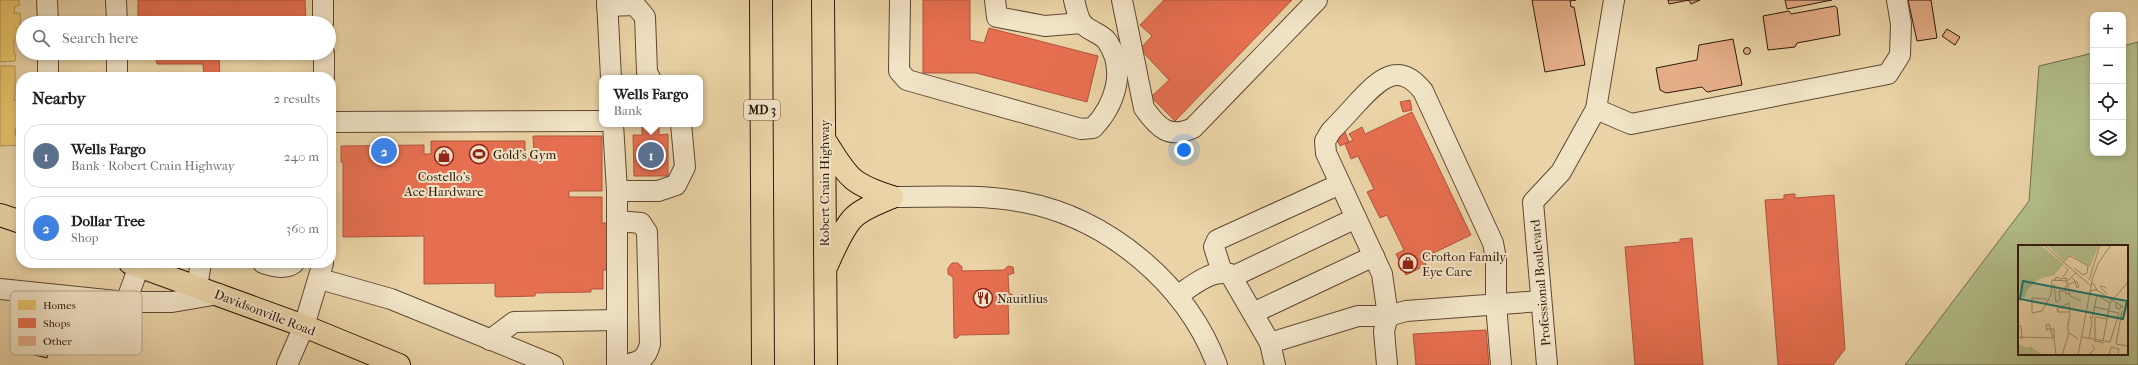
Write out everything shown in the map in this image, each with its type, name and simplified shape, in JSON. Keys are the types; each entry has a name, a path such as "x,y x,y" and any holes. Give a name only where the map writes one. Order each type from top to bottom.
{"main road":[{"name":"Robert Crain Highway","path":"823,0 824,270 826,365"},
{"name":"MD 3","path":"760,2 763,365"},
{"path":"824,139 848,176 857,184 867,189 892,197"},
{"path":"824,270 845,228 853,218 863,211 892,197"},
{"path":"0,215 16,220"},
{"name":"Davidsonville Road","path":"144,268 304,326 399,365"}],"street":[{"path":"48,0 48,16"},
{"path":"116,0 116,16"},
{"path":"323,0 324,16"},
{"path":"900,0 899,71 907,80 1081,129 1093,128 1103,118 1116,92 1117,65 1107,41 1082,23 1074,0"},
{"path":"995,0 997,18 1044,26 1082,23"},
{"path":"1122,0 1144,108 1152,120 1168,132 1182,133 1193,128 1317,0"},
{"path":"1614,0 1596,109 1631,124 1888,74 1900,55 1901,24 1896,0"},
{"path":"611,75 607,3 635,6 645,17 647,72 648,75"},
{"path":"48,60 48,72"},
{"path":"117,60 117,72"},
{"path":"324,60 324,72"},
{"path":"1387,365 1384,331 1388,316 1382,274 1326,153 1326,142 1331,131 1378,81 1391,76 1404,76 1414,80 1423,91 1493,243 1496,259 1496,304 1501,365"},
{"name":"Professional Boulevard","path":"1547,365 1533,202 1561,172 1596,109"},
{"path":"336,122 599,121"},
{"path":"613,127 617,191 617,365"},
{"path":"617,191 658,192 676,185 684,167 681,127"},
{"path":"1275,365 1270,343 1253,313 1227,275 1214,247 1217,240 1340,184"},
{"path":"892,197 986,198 1022,202 1058,211 1118,242 1142,260 1177,296 1198,326 1217,365"},
{"path":"1177,296 1211,275 1227,275 1356,218"},
{"path":"617,221 641,224 647,232 650,344 648,354 640,361 624,365"},
{"path":"1253,313 1374,256"},
{"path":"129,291 134,268"},
{"path":"197,286 200,268"},
{"path":"287,365 304,326 321,271 553,365"},
{"path":"0,289 19,291"},
{"path":"142,302 172,302 219,294"},
{"path":"1270,343 1358,316 1388,316 1406,311 1541,301"},
{"path":"490,340 514,322 617,320"}],"green space":[{"path":"2138,42 2138,365 1905,365 2029,201 2039,66 2090,54 2090,156 2126,156 2126,45"}],"building: Homes":[{"path":"0,0 19,0 19,6 15,6 14,13 20,13 20,16 16,16 16,40 14,40 14,53 16,54 15,61 0,62"},
{"path":"0,66 15,66 14,100 16,100 16,145 0,146"}],"building: Shops":[{"path":"138,0 305,0 306,16 138,16"},
{"path":"923,0 970,0 970,40 984,43 989,28 1098,56 1087,102 976,73 923,73"},
{"path":"1164,0 1292,0 1175,121 1151,97 1169,80 1140,49 1152,36 1140,25"},
{"path":"156,60 219,60 220,72 204,72 203,64 157,64"},
{"path":"1410,100 1412,110 1403,112 1400,102"},
{"path":"1412,112 1471,235 1423,258 1426,265 1406,275 1396,254 1404,250 1387,215 1380,218 1367,192 1374,189 1358,156 1351,159 1345,144 1353,140 1349,134 1362,127 1365,134"},
{"path":"642,127 659,127 659,135 668,134 668,176 634,176 633,135 642,135"},
{"path":"1345,132 1349,142 1340,146 1336,137"},
{"path":"533,136 602,136 602,191 569,191 569,197 602,197 602,223 609,223 610,270 603,270 603,289 591,289 591,292 535,293 535,296 497,297 495,296 495,283 424,284 424,236 343,237 343,163 341,162 341,146 424,145 424,154 431,154 431,141 525,141 525,153 534,153"},
{"path":"1795,194 1795,198 1834,195 1845,349 1833,365 1778,365 1765,200 1784,199 1784,195"},
{"path":"1692,238 1703,365 1635,365 1625,247 1680,242 1680,239"},
{"name":"Nauitlius","path":"952,263 958,263 962,267 962,271 1004,270 1008,266 1013,267 1014,273 1008,275 1009,294 1012,294 1013,302 1008,302 1009,334 960,335 957,338 954,338 953,277 948,274 948,268"},
{"path":"1486,330 1489,365 1416,365 1413,334"}],"building: Other":[{"path":"1532,0 1576,0 1570,1 1571,7 1574,7 1585,65 1545,72"},
{"path":"1668,0 1689,0 1669,4"},
{"path":"1689,0 1700,0 1691,4"},
{"path":"1785,0 1832,0 1787,9"},
{"path":"1908,0 1931,0 1937,38 1917,41"},
{"path":"1835,6 1837,8 1840,35 1797,43 1795,47 1768,50 1763,16 1789,11 1791,14"},
{"path":"1947,29 1960,37 1955,45 1942,36"},
{"path":"1733,39 1742,85 1707,92 1702,87 1666,93 1660,90 1656,68 1697,60 1699,45"},
{"path":"1747,47 1750,48 1750,54 1747,55 1744,54 1743,51 1744,48"},
{"path":"34,355 48,355 47,358"}],"place":[{"name":"Dollar Tree","path":"384,151"},
{"name":"Gold's Gym","path":"479,154"},
{"name":"Wells Fargo","path":"651,155"},
{"name":"Costello's Ace Hardware","path":"444,156"},
{"name":"Crofton Family Eye Care","path":"1408,263"},
{"name":"Nauitlius","path":"983,298"}]}
